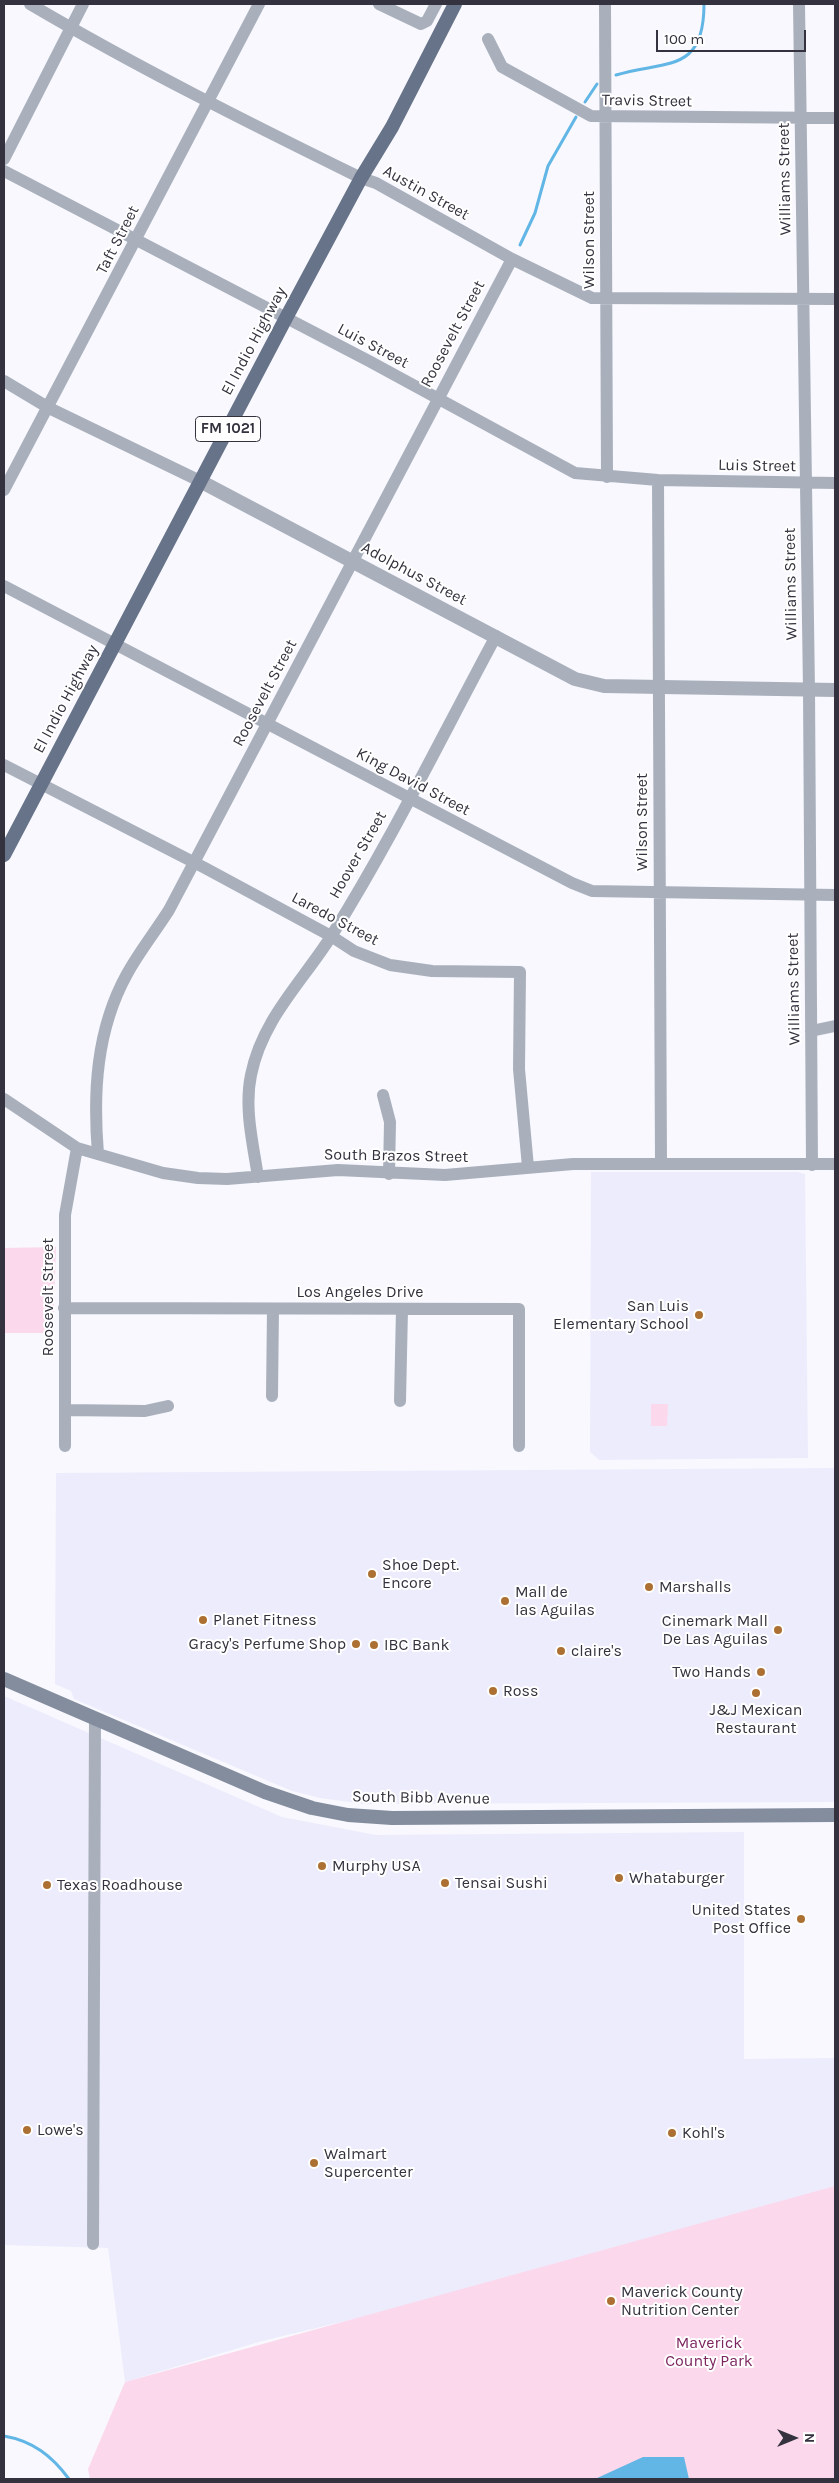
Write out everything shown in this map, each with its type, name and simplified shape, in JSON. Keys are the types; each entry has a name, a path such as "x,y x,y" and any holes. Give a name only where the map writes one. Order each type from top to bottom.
{"main road":[{"name":"El Indio Highway","path":"4,855 286,318 361,178 392,127 455,4"},
{"name":"South Bibb Avenue","path":"4,1679 265,1792 312,1808 348,1815 392,1818 835,1815"}],"street":[{"name":"Austin Street","path":"30,4 72,29 361,178 376,183 512,259 592,298 835,299"},
{"path":"4,159 72,29 83,4"},
{"name":"Taft Street","path":"4,490 49,408 259,4"},
{"path":"379,4 421,24 427,21 436,4"},
{"name":"Wilson Street","path":"605,4 607,477"},
{"name":"Williams Street","path":"799,4 809,690 812,1164"},
{"name":"Travis Street","path":"488,39 502,67 592,116 835,118"},
{"name":"Luis Street","path":"4,171 286,318 574,473 658,480 835,483"},
{"name":"Roosevelt Street","path":"98,1154 95,1121 99,1055 115,1000 134,961 169,910 194,864 436,400 512,259"},
{"name":"Adolphus Street","path":"4,381 49,408 200,481 575,679 589,684 658,688 835,690"},
{"name":"Wilson Street","path":"658,480 660,1164"},
{"name":"King David Street","path":"4,586 572,884 592,891 659,894 835,896"},
{"name":"Hoover Street","path":"258,1177 249,1113 250,1075 267,1027 331,936 410,798 496,636"},
{"name":"Laredo Street","path":"4,765 331,936 354,951 390,965 432,971 520,972 519,1069 528,1167"},
{"path":"811,1031 835,1026"},
{"path":"383,1094 390,1122 389,1174"},
{"name":"South Brazos Street","path":"4,1099 77,1148 163,1174 198,1178 258,1177 338,1170 445,1176 573,1164 835,1164"},
{"name":"Roosevelt Street","path":"65,1446 65,1215 77,1148"},
{"name":"Los Angeles Drive","path":"64,1308 519,1309 519,1446"},
{"path":"272,1396 273,1308"},
{"path":"400,1401 402,1309"},
{"path":"65,1410 145,1410 168,1406"},
{"path":"93,2244 95,1719"}],"shaded area":[{"name":"San Luis Elementary School","path":"591,1172 797,1172 805,1174 808,1458 599,1460 590,1452"},
{"path":"835,1468 835,1802 364,1804 320,1798 292,1791 74,1699 71,1691 55,1684 56,1473"},
{"path":"4,1696 282,1817 376,1835 744,1832 744,2059 835,2058 835,2186 530,2277 262,2341 125,2382 108,2248 4,2245"}],"green space":[{"path":"56,1247 53,1333 4,1333 4,1248"},
{"path":"651,1404 668,1404 667,1426 651,1426"},
{"name":"Maverick County Park","path":"835,2186 835,2479 90,2479 88,2469 125,2382"}],"water":[{"path":"643,2457 684,2457 689,2479 595,2479"}],"waterway":[{"path":"616,75 666,64 679,60 689,53 697,43 702,27 704,4"},
{"path":"585,102 597,84"},
{"path":"520,245 535,213 548,166 576,117"},
{"path":"4,2436 24,2442 41,2451 56,2463 69,2479"}],"place":[{"name":"San Luis Elementary School","path":"699,1315"},
{"name":"Shoe Dept. Encore","path":"372,1574"},
{"name":"Marshalls","path":"649,1587"},
{"name":"Mall de las Aguilas","path":"505,1601"},
{"name":"Planet Fitness","path":"203,1620"},
{"name":"Cinemark Mall De Las Aguilas","path":"778,1630"},
{"name":"Gracy's Perfume Shop","path":"356,1644"},
{"name":"IBC Bank","path":"374,1645"},
{"name":"claire's","path":"561,1651"},
{"name":"Two Hands","path":"761,1672"},
{"name":"Ross","path":"493,1691"},
{"name":"J&J Mexican Restaurant","path":"756,1693"},
{"name":"Murphy USA","path":"322,1866"},
{"name":"Whataburger","path":"619,1878"},
{"name":"Tensai Sushi","path":"445,1883"},
{"name":"Texas Roadhouse","path":"47,1885"},
{"name":"United States Post Office","path":"801,1919"},
{"name":"Lowe's","path":"27,2130"},
{"name":"Kohl's","path":"672,2133"},
{"name":"Walmart Supercenter","path":"314,2163"},
{"name":"Maverick County Nutrition Center","path":"611,2301"}]}
